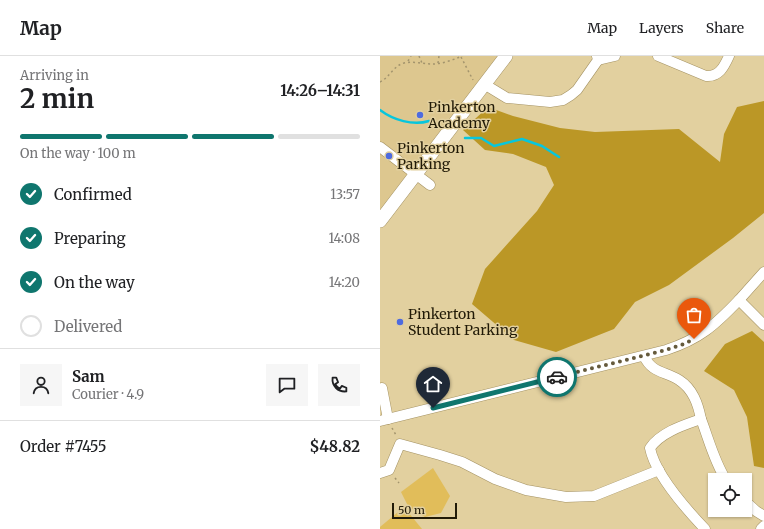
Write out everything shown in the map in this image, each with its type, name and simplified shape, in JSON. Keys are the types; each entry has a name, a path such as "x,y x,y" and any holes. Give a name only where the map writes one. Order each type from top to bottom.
{"main road":[{"path":"380,221 416,174 480,83 506,56"}],"lane":[{"path":"480,83 507,98 550,102 563,100 577,90 597,58 615,56"},
{"path":"658,56 706,76 712,76 718,74 729,56"},
{"path":"380,147 430,185"},
{"path":"382,388 384,420 644,356 684,344 718,322 764,272"},
{"path":"739,300 764,325"},
{"path":"644,356 647,362 656,370 678,379 696,399 701,420 721,473"},
{"path":"701,420 675,430 653,444 650,448 655,464 675,494 705,529"},
{"path":"380,473 389,470 400,444 440,454 462,462 495,479 526,490 566,498 594,496 660,470"},
{"path":"752,507 764,516"},
{"path":"761,529 764,526"}],"path":[{"path":"408,62 411,56"},
{"path":"418,56 422,64"},
{"path":"438,64 439,56"},
{"path":"380,82 398,66 408,62 438,64 462,56 480,83"}],"shaded area":[{"name":"Pinkerton Academy","path":"380,56 506,56 380,221"},
{"path":"764,101 764,213 669,285 635,302 614,329 556,352 514,340 472,304 485,269 537,211 554,185 546,167 513,154 485,150 463,130 488,107 513,116 560,128 595,132 679,129 720,162 724,134 737,107"},
{"path":"752,331 764,342 764,468 754,466 747,417 734,390 704,371 725,344"},
{"path":"433,468 450,496 441,513 425,517 408,506 401,492"},
{"path":"404,507 422,529 380,529 380,527"}],"waterway":[{"path":"380,110 391,117 403,121 416,123 429,121"},
{"path":"465,138 481,138 494,146 522,139 542,146 559,157"}],"way so far":[{"path":"557,377 666,350 694,339"}],"place":[{"name":"Pinkerton Academy","path":"420,115"},
{"name":"Pinkerton Parking","path":"389,156"},
{"name":"Pinkerton Student Parking","path":"400,322"}],"route":[{"path":"433,408 557,377"}]}
